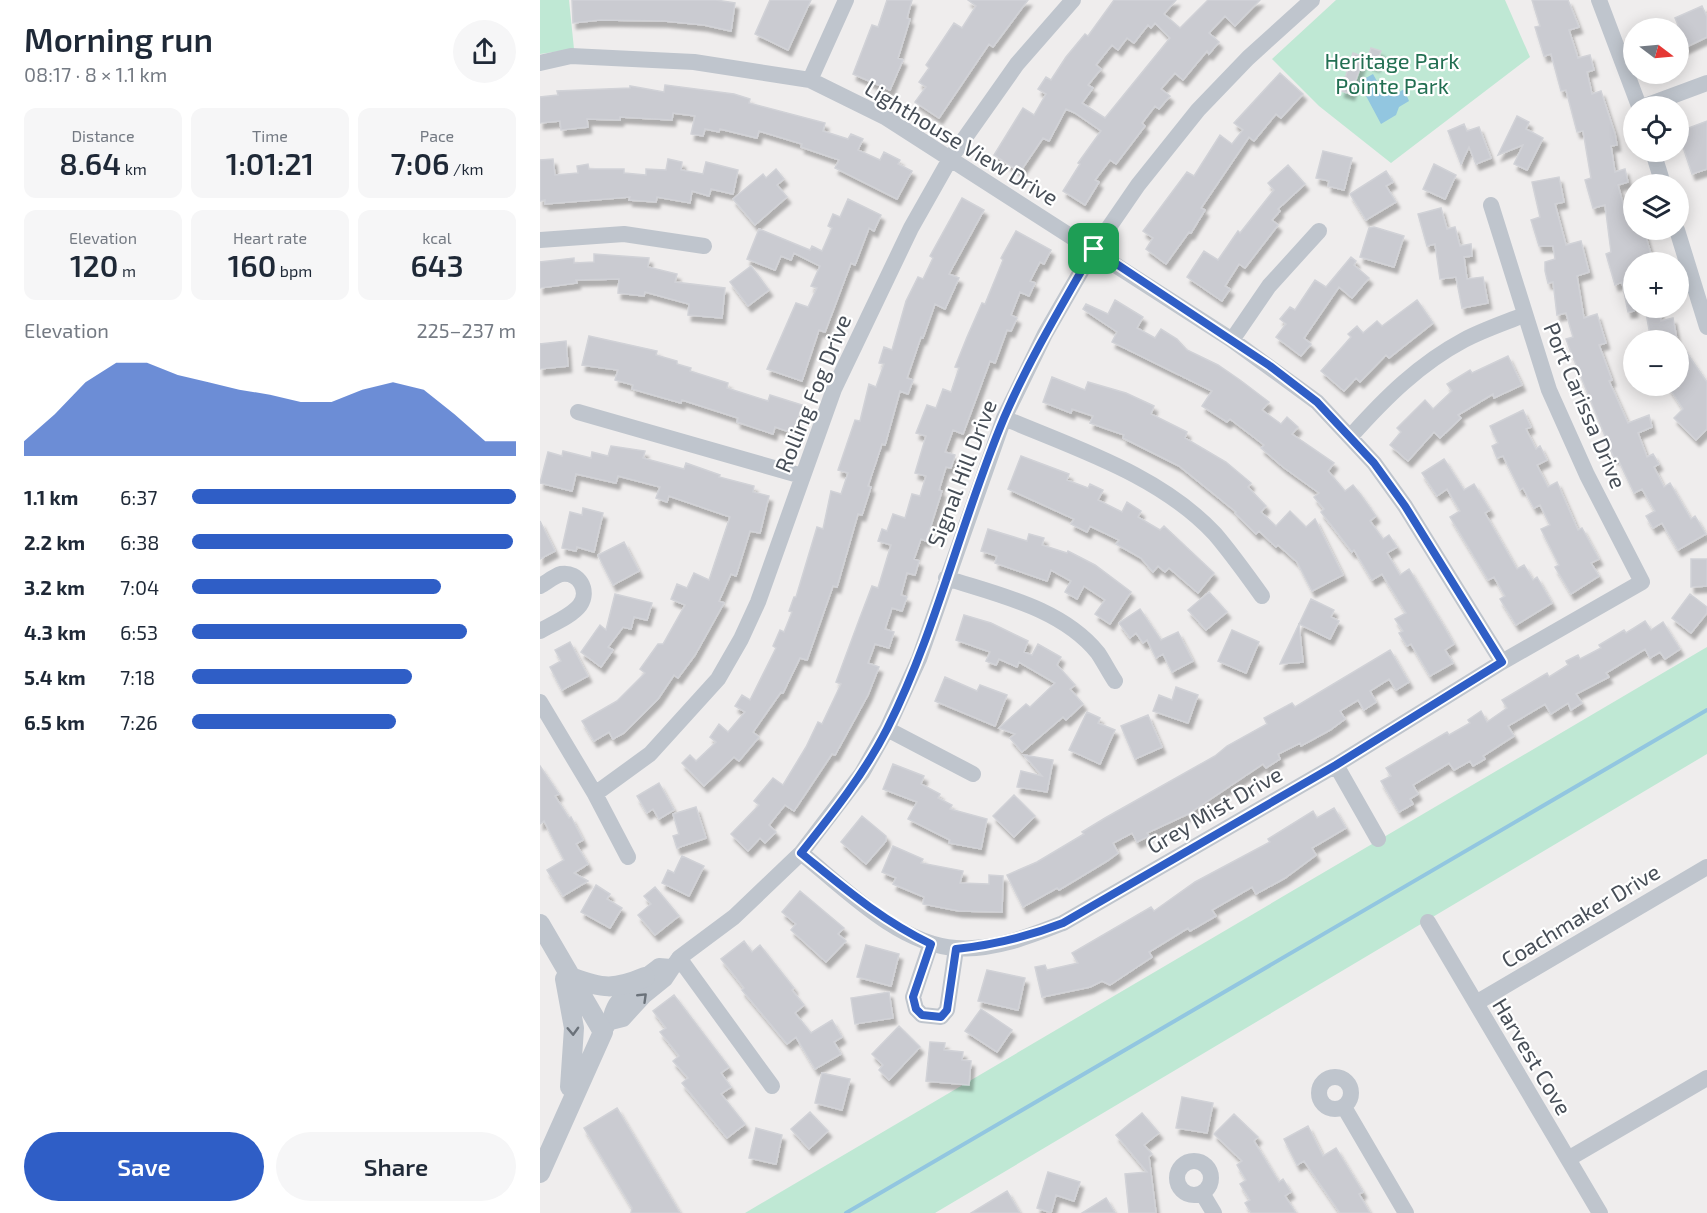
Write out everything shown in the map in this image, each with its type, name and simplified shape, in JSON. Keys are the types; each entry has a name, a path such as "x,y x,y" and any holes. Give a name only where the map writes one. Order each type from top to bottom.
{"street":[{"path":"810,80 846,0"},
{"name":"Rolling Fog Drive","path":"595,794 650,754 718,679 741,639 758,602 834,389 869,311 950,159 1017,64 1072,0"},
{"name":"Signal Hill Drive","path":"607,1027 622,1019 644,996 665,979 675,962 734,917 801,853 862,773 887,729 919,659 1004,418 1045,334 1094,249 1138,185 1198,110 1248,58 1312,0"},
{"path":"1599,0 1635,96"},
{"name":"Lighthouse View Drive","path":"540,63 571,56 694,62 810,80 885,117 1094,249 1232,340 1317,402 1351,436 1405,506 1502,662"},
{"path":"1671,96 1707,82"},
{"name":"Port Carissa Drive","path":"1491,205 1549,390 1587,475 1642,582"},
{"path":"1232,340 1269,286 1319,231"},
{"path":"540,240 624,234 704,246"},
{"path":"1680,240 1707,327"},
{"path":"1351,436 1383,400 1411,375 1440,354 1466,339 1524,315"},
{"path":"578,412 802,476"},
{"path":"1004,418 1115,465 1161,491 1214,533 1262,596"},
{"path":"540,586 560,574 571,575 579,580 585,590 584,598 578,608 540,631"},
{"path":"946,578 1036,608 1067,625 1097,652 1115,681"},
{"name":"Grey Mist Drive","path":"801,853 872,911 900,929 931,944 956,949 992,946 1026,938 1063,923 1336,765 1502,662 1642,582"},
{"path":"540,702 595,794 628,857"},
{"path":"887,729 973,774"},
{"path":"1336,765 1378,840"},
{"name":"Coachmaker Drive","path":"1476,1003 1707,867"},
{"name":"Harvest Cove","path":"1428,922 1600,1213"},
{"path":"540,924 571,977 607,1027 568,1107 540,1173"},
{"path":"931,944 913,997 916,1009 931,1017 941,1017 947,1010 956,949"},
{"path":"557,954 570,1000 573,1028 574,1061 568,1107"},
{"path":"675,962 772,1086"},
{"name":"Signal Hill Drive","path":"607,1027 614,1007 645,977 659,966 675,962"},
{"path":"571,977 606,988 622,986 645,977"},
{"path":"1568,1159 1707,1078"},
{"path":"1344,1107 1406,1213"},
{"path":"1202,1194 1214,1213"}],"green space":[{"path":"540,0 569,0 574,49 540,54"},
{"name":"Heritage Park Pointe Park","path":"1336,0 1505,0 1530,57 1391,163 1319,106 1272,59"},
{"path":"1707,647 1707,754 935,1213 745,1213"}],"water":[{"path":"1373,74 1383,92 1393,96 1404,89 1409,101 1399,107 1396,115 1381,124 1365,94 1361,95 1355,84"}],"building":[{"path":"572,0 716,0 735,3 731,31 704,25 664,21 600,20 573,23"},
{"path":"770,0 811,0 788,50 755,34"},
{"path":"887,0 912,0 907,18 910,19 898,58 903,60 890,90 853,74 872,25 878,27"},
{"path":"968,0 1028,0 993,47 989,44 939,118 915,102 926,87 919,82 929,68 926,65 954,23 962,28 976,6"},
{"path":"1114,0 1176,0 1164,14 1180,28 1208,0 1260,0 1235,26 1225,16 1209,33 1219,42 1209,54 1207,51 1183,80 1175,73 1161,89 1170,96 1159,109 1155,106 1142,123 1145,126 1116,164 1110,160 1095,180 1099,182 1085,205 1063,191 1080,164 1078,163 1101,131 1075,113 1066,109 1049,141 1043,138 1020,172 994,155 1023,108 1034,115 1046,94 1038,89 1046,77 1051,80 1085,34 1088,36","holes":["1155,23 1170,38 1105,118 1082,103 1093,88 1088,85 1101,69 1096,65 1112,45 1118,50 1127,38 1134,43 1148,25 1151,28"]},
{"path":"1532,0 1568,0 1579,27 1569,30 1578,58 1590,55 1594,70 1587,72 1592,94 1601,91 1615,134 1617,145 1611,146 1615,172 1625,169 1626,174 1623,174 1623,184 1618,185 1623,203 1623,240 1647,240 1650,252 1623,252 1623,287 1622,282 1615,285 1606,254 1611,252 1605,205 1593,208 1585,180 1591,178 1583,131 1577,132 1566,90 1561,91 1551,54 1544,56 1535,27 1540,26"},
{"path":"1702,6 1707,17 1707,37 1689,46 1689,18 1675,18"},
{"path":"1371,48 1381,51 1376,66 1366,62"},
{"path":"1353,53 1364,57 1351,94 1341,91"},
{"path":"1280,73 1303,94 1281,118 1276,114 1254,141 1249,137 1201,208 1205,210 1191,233 1189,232 1166,264 1146,249 1153,238 1143,231 1187,172 1194,176 1220,135 1232,144 1243,130 1234,123"},
{"path":"665,85 734,94 750,99 749,103 825,123 823,131 848,139 851,134 863,139 858,150 880,160 884,152 900,160 898,164 912,171 897,199 835,168 839,160 801,147 802,144 759,131 757,138 720,129 719,132 705,129 703,136 691,134 695,116 673,113 672,120 620,117 620,120 587,119 588,127 561,130 560,121 540,123 540,97 558,95 557,91 630,88 630,86 664,92"},
{"path":"1517,116 1529,122 1526,129 1543,138 1527,170 1514,164 1523,145 1498,155"},
{"path":"1707,121 1707,169 1692,174 1688,162 1689,128"},
{"path":"1464,124 1467,131 1479,127 1491,158 1476,164 1469,147 1461,164 1448,131"},
{"path":"1323,151 1352,158 1344,190 1328,186 1329,181 1316,178"},
{"path":"553,159 555,175 578,173 577,166 588,164 589,169 624,169 624,173 646,175 646,169 666,170 668,159 682,162 681,170 703,174 706,162 738,170 733,194 711,189 709,196 692,191 690,203 657,197 656,202 629,200 630,197 545,204 545,200 540,201 540,160"},
{"path":"1434,164 1456,175 1445,199 1423,189"},
{"path":"1288,165 1305,184 1278,209 1280,211 1272,220 1278,225 1245,268 1239,264 1225,286 1230,289 1222,301 1187,277 1204,251 1218,260 1238,231 1240,233 1274,190 1268,183"},
{"path":"776,169 784,179 777,185 787,197 755,225 733,199 763,174 766,178"},
{"path":"1386,171 1393,182 1386,186 1396,202 1366,220 1350,194"},
{"path":"1559,177 1564,202 1555,204 1566,245 1581,241 1589,272 1577,276 1584,318 1597,314 1606,343 1599,345 1612,380 1609,381 1628,423 1649,415 1652,427 1638,433 1647,457 1653,454 1659,464 1654,467 1664,487 1670,483 1691,519 1695,516 1706,534 1678,550 1662,523 1653,528 1646,516 1655,511 1642,489 1634,493 1617,457 1614,458 1566,339 1573,337 1566,313 1557,315 1553,282 1548,283 1545,271 1545,262 1555,259 1553,246 1539,246 1531,220 1540,217 1532,182"},
{"path":"962,198 984,210 949,274 959,278 945,309 935,304 923,338 921,337 907,378 913,380 908,394 900,391 885,445 882,444 868,486 871,487 862,515 858,514 837,587 833,586 807,660 800,658 783,693 781,692 753,732 759,737 739,761 734,757 704,786 682,763 690,755 696,761 716,742 710,737 719,724 728,732 745,712 735,706 742,695 750,700 776,648 773,646 780,630 784,632 817,527 823,529 831,491 841,494 848,473 838,470 855,420 860,421 869,384 876,387 884,364 879,363 884,347 892,350 906,301 918,277 923,279 933,258 930,256"},
{"path":"848,199 881,215 874,231 869,228 855,265 851,263 825,332 819,330 802,381 767,369 796,303 808,307 817,288 811,286 820,266 794,253 791,260 781,256 775,270 747,259 759,229 810,250 812,246 822,251 832,228 828,226 833,214 840,217"},
{"path":"1441,208 1447,229 1455,227 1460,246 1471,244 1472,256 1464,257 1467,279 1483,277 1488,303 1462,308 1456,277 1440,279 1435,244 1427,246 1418,214"},
{"path":"1374,227 1404,236 1394,267 1360,257 1369,228"},
{"path":"1016,231 1051,250 1044,264 1040,262 1030,281 1035,283 1029,296 1020,292 1011,315 1017,318 1011,331 1007,330 995,363 990,361 963,434 953,430 945,452 955,455 951,468 946,467 939,490 942,491 926,541 921,539 914,559 919,561 915,575 907,573 901,595 907,597 902,611 892,608 885,629 894,632 889,648 875,644 868,663 879,667 868,695 835,755 832,754 794,811 785,805 769,825 776,832 765,843 760,838 748,851 731,834 759,805 754,801 773,778 783,785 818,722 822,724 841,684 836,682 872,586 878,588 891,545 878,541 882,529 887,531 893,514 905,518 912,494 920,496 926,476 915,473 926,436 916,433 927,405 936,408 943,389 951,392 959,368 955,367 967,337 982,303 985,304 1003,260 1001,258"},
{"path":"594,254 649,258 648,267 677,274 675,282 725,288 722,318 688,315 689,304 645,292 644,296 618,293 619,279 576,280 577,283 540,288 540,262 574,258 574,263 594,262"},
{"path":"1351,257 1356,261 1354,265 1369,278 1352,298 1339,287 1304,338 1311,344 1301,356 1276,337 1286,324 1280,319 1290,307 1295,310 1315,280 1326,287"},
{"path":"751,266 769,290 748,306 730,282"},
{"path":"1115,300 1143,317 1137,328 1155,338 1161,329 1177,339 1187,350 1218,365 1240,380 1269,402 1262,410 1281,424 1287,417 1298,427 1292,434 1334,463 1328,471 1345,491 1353,485 1376,516 1370,521 1383,539 1389,535 1397,547 1387,553 1400,575 1409,569 1443,625 1454,644 1445,650 1453,663 1430,676 1411,644 1407,646 1399,633 1403,631 1395,619 1406,613 1382,574 1372,580 1354,550 1352,552 1321,512 1324,509 1314,497 1319,493 1283,467 1261,448 1264,445 1230,419 1227,422 1202,406 1212,391 1112,342 1117,332 1083,309 1086,304 1108,314"},
{"path":"1417,300 1433,323 1389,358 1386,355 1360,382 1356,378 1344,391 1321,371 1351,337 1348,334 1357,326 1363,333 1377,321 1382,326"},
{"path":"1647,318 1661,318 1661,321 1673,318 1675,330 1649,330"},
{"path":"589,336 657,351 656,355 677,361 677,364 691,368 690,371 728,383 727,388 768,401 770,395 802,405 793,433 775,427 773,434 737,422 738,418 682,400 681,403 632,389 633,385 615,380 618,370 582,365"},
{"path":"566,341 568,366 540,369 540,344"},
{"path":"1508,356 1522,385 1494,398 1493,394 1458,415 1461,418 1440,438 1434,432 1408,461 1390,445 1401,432 1397,428 1425,400 1433,409 1452,391 1447,384 1470,370 1472,373"},
{"path":"1689,356 1707,382 1707,429 1696,440 1674,418 1683,409 1675,396 1689,396"},
{"path":"1052,377 1085,390 1088,382 1126,393 1154,406 1151,414 1187,432 1185,438 1226,462 1251,483 1248,487 1266,506 1261,512 1276,526 1290,511 1306,527 1315,519 1343,575 1312,591 1297,562 1259,531 1256,534 1236,512 1179,466 1123,438 1124,435 1090,423 1093,416 1072,409 1071,413 1043,402"},
{"path":"1523,410 1531,427 1526,429 1536,449 1540,446 1547,460 1537,465 1548,487 1557,482 1578,530 1582,528 1599,559 1591,563 1599,576 1571,594 1555,567 1559,565 1541,529 1550,525 1540,505 1534,508 1523,488 1520,490 1503,456 1497,458 1492,446 1498,443 1490,426"},
{"path":"611,446 645,451 643,458 684,469 686,463 720,475 719,477 754,486 753,492 769,496 760,533 750,531 736,576 731,574 719,601 724,603 695,655 678,678 674,675 658,699 624,733 613,739 609,732 594,741 582,721 617,701 645,673 640,669 658,644 663,644 685,605 671,599 677,584 687,588 694,573 709,580 730,517 669,496 667,502 656,498 660,487 618,476 616,483 576,474 572,491 540,483 548,452 562,456 563,451 591,458 592,452 608,456"},
{"path":"1021,456 1069,474 1067,480 1088,488 1090,484 1103,490 1098,500 1122,512 1127,502 1141,511 1138,517 1160,530 1164,526 1214,573 1198,593 1169,568 1165,572 1158,566 1153,572 1141,558 1116,544 1119,540 1090,526 1087,532 1071,524 1074,519 1008,489"},
{"path":"1444,459 1464,490 1474,484 1490,510 1485,513 1517,569 1524,565 1533,580 1537,577 1552,603 1516,625 1500,599 1505,596 1494,577 1488,580 1450,517 1460,511 1447,489 1437,496 1422,473"},
{"path":"583,508 603,513 594,552 577,547 576,551 562,548 570,512 582,515"},
{"path":"540,521 555,551 540,559"},
{"path":"988,529 1027,541 1029,534 1044,538 1042,545 1067,553 1068,551 1095,565 1131,592 1110,624 1095,614 1105,600 1084,586 1077,599 1065,592 1071,581 1051,570 1047,581 995,563 997,556 981,551"},
{"path":"624,542 639,571 613,585 598,555"},
{"path":"1691,559 1707,559 1707,586 1691,587"},
{"path":"1209,592 1227,612 1206,630 1188,610"},
{"path":"615,594 652,603 647,620 634,617 631,629 623,627 608,647 613,650 601,667 581,652 600,625 606,630"},
{"path":"1690,594 1707,607 1707,613 1691,633 1672,618"},
{"path":"1311,599 1334,610 1331,617 1339,621 1330,639 1299,624"},
{"path":"1140,609 1161,640 1178,632 1193,661 1172,672 1163,654 1156,658 1147,640 1143,643 1136,633 1130,638 1119,623"},
{"path":"964,615 991,623 1028,641 1024,652 1032,655 1038,644 1061,657 1057,665 1075,685 1070,689 1083,704 1066,720 1063,717 1022,752 1010,738 1015,734 999,728 1026,704 1030,707 1055,683 1019,662 1017,667 999,659 996,665 986,661 990,652 956,640"},
{"path":"1645,621 1651,630 1663,622 1680,649 1665,659 1660,652 1650,658 1645,649 1606,673 1609,677 1576,694 1582,703 1571,710 1568,703 1551,714 1545,704 1508,726 1514,736 1483,756 1485,759 1473,766 1470,761 1454,770 1449,763 1413,785 1418,794 1410,799 1413,804 1399,812 1381,781 1391,776 1386,768 1447,732 1449,735 1470,723 1468,720 1481,711 1487,722 1507,708 1502,700 1547,673 1549,677 1568,665 1566,661 1578,655 1580,659 1601,648 1599,645 1624,630 1626,633"},
{"path":"1299,624 1303,662 1280,664"},
{"path":"1232,630 1259,642 1246,673 1218,661"},
{"path":"570,642 588,676 562,690 550,667 561,661 555,650"},
{"path":"1390,650 1409,682 1396,690 1389,679 1370,691 1376,702 1364,710 1358,700 1340,711 1345,719 1330,730 1301,746 1300,743 1278,754 1280,759 1266,768 1263,764 1188,814 1147,833 1149,836 1137,842 1132,833 1113,843 1118,853 1107,861 1059,890 1057,888 1023,907 1007,875 1037,862 1084,834 1082,832 1105,818 1215,756 1227,746 1267,724 1264,718 1292,703 1295,707"},
{"path":"945,677 977,691 980,685 1007,695 995,726 935,701"},
{"path":"1176,687 1198,695 1188,723 1153,711 1159,695 1172,700"},
{"path":"1087,712 1100,718 1098,723 1115,730 1100,764 1069,750"},
{"path":"1148,715 1162,747 1135,759 1121,726"},
{"path":"1024,755 1053,760 1047,792 1017,787 1021,771 1042,776"},
{"path":"893,764 924,776 921,784 940,794 938,798 952,805 950,809 987,819 981,849 949,843 950,840 908,819 917,802 883,789"},
{"path":"540,766 559,794 555,796 569,818 571,817 583,840 576,844 588,864 574,873 588,881 563,896 547,870 564,860 544,821 540,824"},
{"path":"659,783 674,810 659,819 653,809 647,813 637,796"},
{"path":"1014,795 1035,816 1014,837 993,816"},
{"path":"696,807 706,838 677,848 673,836 679,834 673,814"},
{"path":"1334,808 1346,828 1312,848 1316,855 1285,878 1256,894 1252,887 1212,910 1216,916 1190,931 1188,928 1149,952 1152,957 1110,985 1102,981 1090,987 1042,997 1035,967 1045,965 1047,970 1078,963 1072,953 1151,907 1154,911 1195,882 1270,842 1268,839 1313,811 1317,818"},
{"path":"862,816 886,836 886,841 866,864 841,842"},
{"path":"893,846 923,859 921,863 963,871 960,883 989,884 989,875 1003,876 1002,912 959,911 923,904 924,897 893,884 896,878 882,872"},
{"path":"682,856 704,866 689,896 662,883 668,870 674,873"},
{"path":"596,885 610,894 607,899 622,908 610,928 581,912"},
{"path":"655,887 679,916 655,935 638,915 651,904 644,896"},
{"path":"800,891 844,928 838,934 846,941 826,962 791,930 796,924 782,912"},
{"path":"744,941 752,952 760,945 794,988 792,990 804,1005 795,1013 811,1033 832,1020 842,1037 834,1042 841,1054 815,1069 796,1037 787,1044 742,990 744,988 721,959"},
{"path":"866,945 899,954 891,986 857,977"},
{"path":"987,970 1025,978 1018,1010 978,1001"},
{"path":"889,992 893,1018 855,1024 851,998"},
{"path":"674,995 729,1067 721,1073 731,1087 721,1094 745,1124 727,1138 682,1083 688,1078 673,1061 679,1056 660,1032 666,1028 653,1011"},
{"path":"981,1009 1012,1030 997,1052 965,1031"},
{"path":"899,1026 920,1047 889,1080 879,1070 883,1065 872,1054"},
{"path":"930,1042 945,1043 944,1050 963,1052 962,1060 971,1061 969,1085 926,1081"},
{"path":"822,1073 850,1079 842,1110 815,1103"},
{"path":"1182,1097 1213,1103 1207,1133 1176,1128"},
{"path":"617,1108 680,1213 631,1213 632,1208 584,1128"},
{"path":"810,1112 828,1131 809,1149 791,1129"},
{"path":"1142,1113 1159,1133 1144,1145 1152,1154 1149,1157 1156,1213 1129,1213 1125,1174 1147,1172 1116,1135"},
{"path":"1234,1114 1258,1137 1254,1141 1279,1182 1283,1179 1291,1192 1285,1196 1296,1213 1251,1213 1245,1203 1250,1200 1240,1184 1246,1180 1237,1165 1242,1161 1214,1134"},
{"path":"1308,1126 1323,1156 1336,1148 1363,1192 1359,1194 1370,1213 1340,1213 1304,1161 1297,1165 1284,1139"},
{"path":"756,1128 782,1135 776,1164 749,1158"},
{"path":"1048,1172 1080,1182 1074,1201 1056,1195 1051,1213 1037,1208"},
{"path":"1007,1191 1020,1213 971,1213"},
{"path":"1106,1198 1115,1213 1082,1213"}],"waterway":[{"path":"846,1213 1707,710"}],"route":[{"path":"1094,249 1270,366 1317,402 1351,436 1405,506 1502,662 1336,765 1063,923 1026,938 992,946 956,949 951,1000 941,1017 931,1017 922,1015 916,1009 913,997 931,944 900,929 872,911 801,853 862,773 887,729 919,659 1004,418 1045,334 1094,249"}]}
